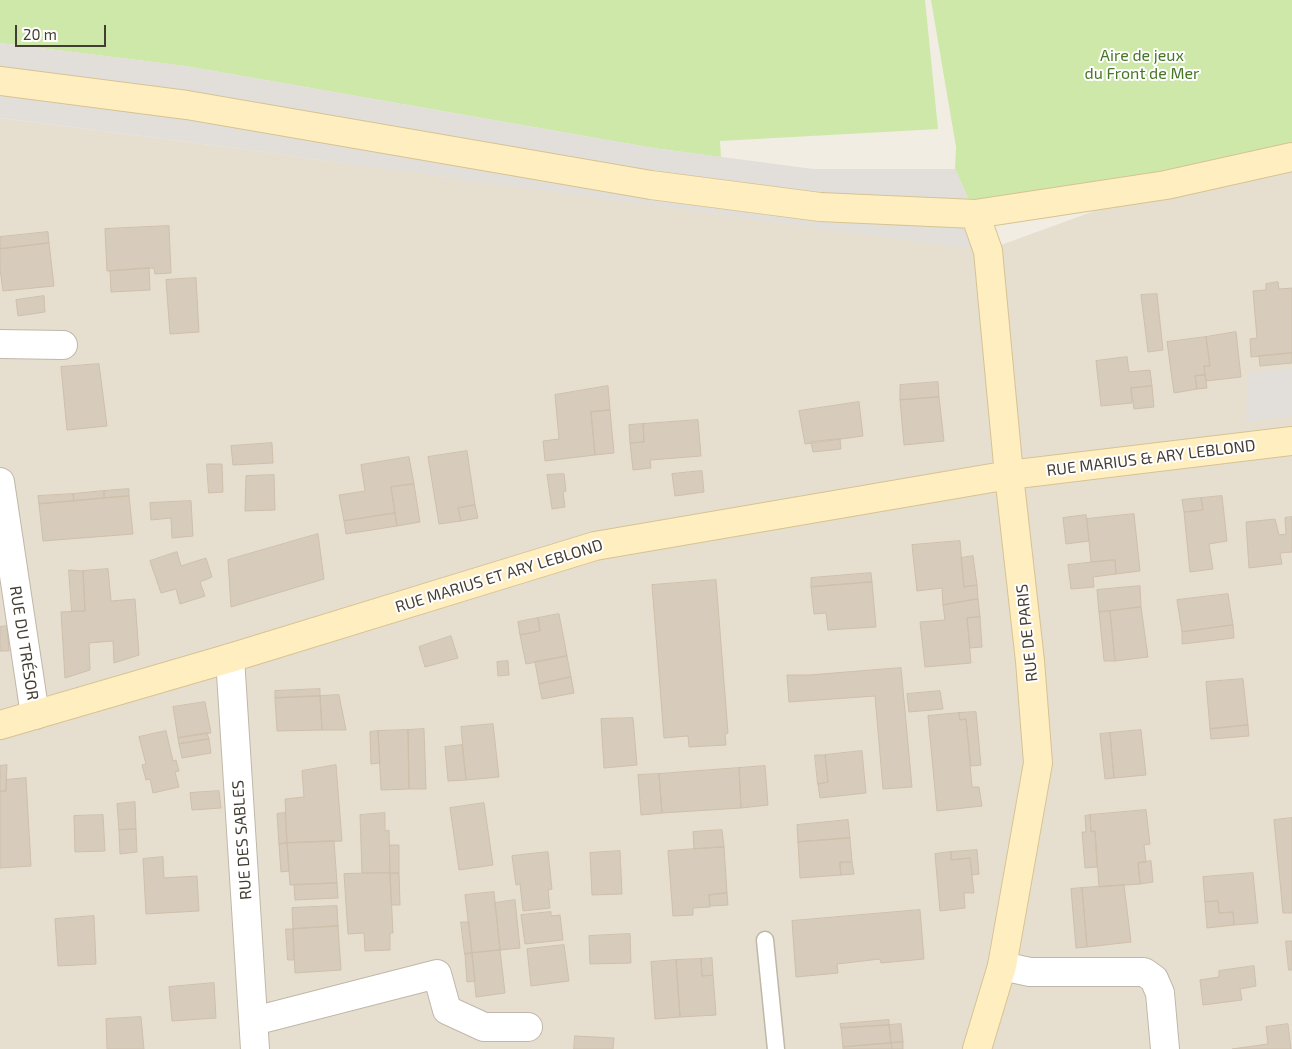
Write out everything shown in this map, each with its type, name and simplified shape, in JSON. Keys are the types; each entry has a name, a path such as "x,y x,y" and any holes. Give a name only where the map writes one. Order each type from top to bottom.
{"street":[{"path":"0,81 187,105 650,185 820,207 975,214 1166,185 1292,157"},
{"name":"RUE DE PARIS","path":"975,214 988,250 1009,475 1030,661 1038,763 1024,851 1002,966 977,1049"},
{"path":"0,344 63,345"},
{"name":"RUE MARIUS & ARY LEBLOND","path":"1009,475 1292,441"},
{"name":"RUE MARIUS ET ARY LEBLOND","path":"0,725 230,658 595,546 1009,475"},
{"name":"RUE DU TRÉSOR","path":"0,482 35,715"},
{"name":"RUE DES SABLES","path":"230,658 256,1049"},
{"path":"1002,966 1030,972 1144,972 1154,979 1160,993 1165,1049"},
{"path":"254,1022 437,974 447,1010 484,1027 528,1027"}],"lane":[{"path":"765,940 776,1049"}],"shaded area":[{"path":"0,43 185,66 653,148 814,169 955,169 975,214 988,251 0,118"},
{"path":"0,118 987,250 1166,185 1292,157 1292,1049 0,1049"},
{"path":"1292,368 1292,416 1246,422 1248,373"}],"green space":[{"path":"0,0 925,0 938,129 720,141 721,157 653,148 185,66 0,43"},
{"name":"Aire de jeux du Front de Mer","path":"931,0 1292,0 1292,157 975,214 955,169 956,147"}],"building":[{"path":"169,226 171,273 155,274 154,268 107,271 105,229"},
{"path":"48,232 49,243 0,249 0,237"},
{"path":"49,243 54,286 3,291 0,249"},
{"path":"149,268 150,290 111,292 110,271"},
{"path":"196,278 199,332 170,334 166,280"},
{"path":"1278,282 1279,289 1292,288 1292,353 1251,357 1250,339 1257,338 1253,291 1266,290 1266,284"},
{"path":"1157,294 1163,350 1148,352 1141,295"},
{"path":"44,296 45,312 18,316 16,300"},
{"path":"1236,332 1241,377 1206,381 1204,366 1210,366 1206,337"},
{"path":"1206,337 1210,366 1204,366 1205,375 1195,376 1197,389 1174,393 1167,342"},
{"path":"1292,353 1292,363 1260,366 1259,356"},
{"path":"1127,357 1129,372 1150,370 1152,386 1131,388 1132,403 1101,406 1096,361"},
{"path":"99,364 107,426 67,430 61,367"},
{"path":"1205,375 1207,388 1197,389 1195,376"},
{"path":"938,382 939,397 900,400 900,385"},
{"path":"608,386 610,410 591,412 595,455 545,461 543,441 559,439 555,395"},
{"path":"1152,386 1154,407 1134,409 1131,388"},
{"path":"939,397 944,441 904,445 900,400"},
{"path":"859,402 863,436 805,444 799,411"},
{"path":"610,410 614,453 595,455 591,412"},
{"path":"698,420 701,456 650,460 651,468 633,470 630,443 644,442 643,424"},
{"path":"643,424 644,442 630,443 629,425"},
{"path":"840,439 841,449 813,452 811,442"},
{"path":"272,443 273,463 233,465 231,446"},
{"path":"467,451 475,505 458,508 461,521 439,524 428,457"},
{"path":"409,457 414,484 391,487 395,513 344,521 339,495 365,491 361,465"},
{"path":"207,464 222,464 223,492 209,493"},
{"path":"702,471 704,492 675,496 672,474"},
{"path":"564,474 566,491 563,492 565,507 552,509 547,475"},
{"path":"274,475 275,510 245,511 246,476"},
{"path":"414,484 420,522 397,526 391,487"},
{"path":"129,489 129,496 104,498 104,491"},
{"path":"104,491 104,498 74,501 73,494"},
{"path":"73,494 74,501 39,504 38,496"},
{"path":"129,496 133,534 43,541 39,504"},
{"path":"1222,496 1227,541 1209,544 1213,569 1190,572 1184,512 1203,510 1201,498"},
{"path":"1201,498 1203,510 1184,512 1182,500"},
{"path":"191,501 193,536 172,538 171,518 151,520 150,503"},
{"path":"475,505 478,518 461,521 458,508"},
{"path":"395,513 397,526 346,534 344,521"},
{"path":"1134,514 1140,571 1116,574 1115,560 1091,562 1087,519"},
{"path":"1086,515 1089,541 1066,544 1063,518"},
{"path":"1292,517 1292,552 1280,553 1282,564 1249,568 1246,522 1275,519 1279,535 1286,534 1285,518"},
{"path":"318,534 324,579 231,607 228,560"},
{"path":"960,541 964,587 977,585 978,599 943,605 942,588 917,591 912,545"},
{"path":"177,552 181,566 206,558 212,577 200,582 205,596 180,604 176,589 161,593 150,561"},
{"path":"973,556 977,585 964,587 961,558"},
{"path":"1115,560 1116,574 1093,577 1094,587 1071,589 1068,565"},
{"path":"108,569 111,601 135,599 139,655 114,663 113,641 89,643 90,670 65,678 61,612 85,611 83,571"},
{"path":"69,570 83,571 85,611 72,611"},
{"path":"871,573 872,582 811,587 811,578"},
{"path":"716,580 728,733 725,734 726,745 689,747 688,736 664,738 652,585"},
{"path":"872,582 876,627 828,630 826,613 814,614 811,587"},
{"path":"1140,586 1141,607 1099,612 1097,590"},
{"path":"1228,594 1233,625 1182,632 1177,600"},
{"path":"978,599 980,617 967,618 971,663 925,667 920,622 945,620 943,605"},
{"path":"1141,607 1148,657 1115,661 1110,611"},
{"path":"1110,611 1115,661 1104,661 1099,612"},
{"path":"559,614 567,656 526,664 520,635 540,631 538,618"},
{"path":"980,617 982,647 970,648 967,618"},
{"path":"538,618 540,631 520,635 518,622"},
{"path":"1233,625 1234,638 1182,644 1182,632"},
{"path":"7,626 9,651 0,651 0,627"},
{"path":"451,636 458,658 425,667 419,647"},
{"path":"567,656 571,677 539,684 535,662"},
{"path":"508,661 509,675 498,676 497,662"},
{"path":"901,668 912,787 883,789 875,696 789,702 787,675"},
{"path":"571,677 574,693 542,699 539,684"},
{"path":"1243,679 1248,725 1210,729 1206,682"},
{"path":"320,689 320,696 275,698 275,691"},
{"path":"940,691 943,709 909,712 907,694"},
{"path":"339,695 346,730 322,730 320,696"},
{"path":"320,696 322,730 277,731 275,698"},
{"path":"205,702 211,733 178,738 173,707"},
{"path":"976,712 981,765 971,766 966,719 960,720 959,713"},
{"path":"959,713 960,720 966,719 972,787 979,787 982,806 937,811 928,716"},
{"path":"633,718 637,765 604,768 601,719"},
{"path":"493,724 499,777 466,780 461,727"},
{"path":"1248,725 1249,736 1211,739 1210,729"},
{"path":"424,729 426,789 409,789 408,730"},
{"path":"408,730 409,789 381,790 378,731"},
{"path":"1141,730 1146,775 1114,778 1110,733"},
{"path":"166,731 173,761 176,760 179,771 175,772 179,787 153,793 150,779 146,780 142,765 146,764 139,737"},
{"path":"378,731 380,763 371,764 370,732"},
{"path":"207,733 209,739 179,744 178,738"},
{"path":"1110,733 1114,778 1105,779 1100,734"},
{"path":"209,739 211,753 182,758 179,744"},
{"path":"462,745 466,780 448,781 445,747"},
{"path":"862,751 866,793 820,798 818,784 828,782 825,755"},
{"path":"815,755 825,755 828,782 818,784"},
{"path":"7,765 6,791 0,791 0,766"},
{"path":"336,765 342,841 287,843 285,799 304,797 302,771"},
{"path":"765,766 768,805 741,808 739,768"},
{"path":"739,768 741,808 662,813 659,774"},
{"path":"659,774 662,813 641,815 638,775"},
{"path":"26,778 31,866 0,868 0,791 6,791 6,780"},
{"path":"219,791 221,808 192,810 190,793"},
{"path":"135,802 136,829 119,830 117,804"},
{"path":"484,803 493,865 459,870 450,808"},
{"path":"1146,810 1150,844 1144,845 1146,862 1138,863 1140,884 1099,887 1095,831 1091,832 1090,815"},
{"path":"285,813 287,843 279,844 277,814"},
{"path":"385,813 385,831 389,830 390,873 362,873 360,815"},
{"path":"103,815 105,851 75,852 74,816"},
{"path":"1090,815 1091,832 1095,831 1097,867 1085,868 1082,832 1086,832 1085,816"},
{"path":"1292,818 1292,913 1283,913 1274,820"},
{"path":"848,820 850,838 798,842 797,825"},
{"path":"136,829 137,852 120,854 119,830"},
{"path":"722,830 724,847 694,849 693,832"},
{"path":"850,838 852,862 840,862 841,875 800,878 798,842"},
{"path":"334,841 337,883 290,885 287,843"},
{"path":"287,843 289,871 281,872 279,844"},
{"path":"390,845 399,845 399,873 390,873"},
{"path":"724,847 727,893 709,895 710,907 693,908 693,915 673,916 668,851"},
{"path":"977,850 979,874 972,875 970,858 951,860 951,852"},
{"path":"620,851 622,894 592,895 590,853"},
{"path":"548,852 552,889 548,890 550,908 523,911 520,884 516,885 512,856"},
{"path":"951,852 951,860 970,858 974,893 964,893 965,908 940,911 935,854"},
{"path":"163,857 164,878 197,876 199,911 146,914 143,859"},
{"path":"1151,861 1153,882 1140,884 1138,863"},
{"path":"840,862 852,862 854,874 841,875"},
{"path":"390,873 393,933 390,933 390,950 365,951 364,933 348,934 344,874"},
{"path":"390,873 399,873 400,905 392,905"},
{"path":"1253,873 1258,923 1234,925 1233,912 1219,913 1218,901 1205,902 1203,877"},
{"path":"337,883 338,898 295,900 294,885"},
{"path":"1124,885 1131,942 1087,947 1082,888"},
{"path":"1082,888 1087,947 1076,948 1071,889"},
{"path":"494,892 500,950 472,953 465,895"},
{"path":"727,893 728,905 710,906 709,895"},
{"path":"515,900 520,948 500,950 495,903"},
{"path":"1218,901 1219,913 1233,912 1234,925 1207,928 1205,902"},
{"path":"337,906 338,926 293,929 292,908"},
{"path":"920,910 924,959 881,963 880,959 837,964 838,973 796,977 792,921"},
{"path":"551,912 551,916 560,915 563,940 525,944 521,915"},
{"path":"94,916 96,964 58,966 55,919"},
{"path":"461,922 469,922 472,953 465,954"},
{"path":"338,926 341,970 295,973 293,929"},
{"path":"286,929 293,929 294,960 288,960"},
{"path":"630,934 631,963 590,964 589,936"},
{"path":"1286,941 1292,941 1292,970 1289,970"},
{"path":"564,945 569,981 531,986 527,949"},
{"path":"500,950 505,993 476,997 472,953"},
{"path":"472,953 475,981 467,982 465,954"},
{"path":"712,958 713,975 702,976 701,959"},
{"path":"701,959 702,976 713,975 716,1015 680,1017 676,960"},
{"path":"676,960 680,1017 655,1019 651,962"},
{"path":"1254,966 1256,986 1240,989 1242,1000 1203,1005 1200,980 1219,977 1219,971"},
{"path":"214,983 216,1018 172,1021 169,987"},
{"path":"141,1017 144,1049 107,1049 106,1019"},
{"path":"889,1020 889,1025 841,1028 840,1024"},
{"path":"901,1024 903,1042 891,1043 889,1025"},
{"path":"1288,1024 1291,1049 1232,1049 1268,1044 1266,1027"},
{"path":"889,1025 891,1043 843,1047 841,1028"},
{"path":"575,1036 614,1038 613,1049 574,1049"},
{"path":"903,1042 903,1049 892,1049 891,1043"},
{"path":"891,1043 892,1049 843,1049 843,1047"}]}
